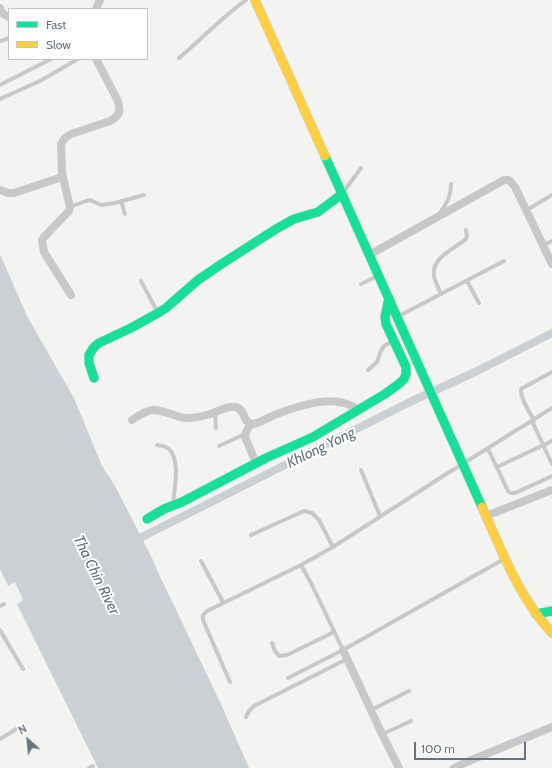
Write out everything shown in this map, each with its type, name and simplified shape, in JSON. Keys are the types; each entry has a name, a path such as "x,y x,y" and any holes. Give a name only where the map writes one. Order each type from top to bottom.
{"street":[{"path":"256,0 486,516 522,592 536,614 552,633"},
{"path":"0,8 1,12 8,17"},
{"path":"71,295 44,252 42,240 69,211 70,207 62,176 62,141 71,134 110,121 119,113 117,99 97,60"},
{"path":"0,190 11,194 62,176"},
{"path":"369,254 505,180 509,180 515,187 527,210 552,264"},
{"path":"94,378 88,357 91,349 99,343 158,313 166,308 198,280 276,229 294,219 323,210 342,194"},
{"path":"147,519 256,463 313,437 385,394 400,383 406,374 406,367 386,324 385,317 389,298"},
{"path":"256,463 245,437 247,429 251,424 258,423 291,409 328,401 337,401 353,405 358,410"},
{"path":"132,420 149,410 158,410 183,419 236,407 241,410 247,422 251,424"},
{"path":"486,516 552,490"},
{"path":"536,614 552,611"},
{"path":"343,650 399,768"},
{"path":"454,768 552,727"}],"lane":[{"path":"179,58 246,0"},
{"path":"0,85 49,60"},
{"path":"0,99 40,81 76,60"},
{"path":"342,194 361,168"},
{"path":"438,216 450,198 451,184"},
{"path":"70,207 90,200 101,205 144,195"},
{"path":"527,210 552,195"},
{"path":"121,201 125,214"},
{"path":"441,294 434,277 435,265 442,256 466,239 466,230"},
{"path":"543,245 552,241"},
{"path":"397,317 504,261"},
{"path":"361,284 379,276"},
{"path":"467,281 479,303"},
{"path":"142,282 158,313"},
{"path":"368,370 378,362 384,346 394,340"},
{"path":"552,372 521,388 520,392 552,464"},
{"path":"230,682 204,620 203,615 207,610 301,565 333,547 552,408"},
{"path":"215,412 216,428"},
{"path":"219,446 245,434"},
{"path":"497,467 552,441"},
{"path":"157,445 164,446 169,449 173,456 176,468 173,505"},
{"path":"488,449 508,491 511,493 515,493 552,476"},
{"path":"361,470 380,516"},
{"path":"251,535 304,511 312,513 319,520 333,547"},
{"path":"288,678 343,650 506,558"},
{"path":"201,561 223,602"},
{"path":"301,565 343,650"},
{"path":"0,630 23,669"},
{"path":"272,642 275,651 280,656 288,655 334,632"},
{"path":"246,717 254,706 347,660"},
{"path":"371,710 409,692"},
{"path":"382,734 411,721"},
{"path":"0,739 18,728"}],"water":[{"name":"Tha Chin River","path":"0,254 27,316 74,398 102,466 115,486 153,560 220,702 249,768 98,768 17,604 23,600 15,582 8,586 0,569"}],"waterway":[{"name":"Khlong Yong","path":"132,542 410,402 475,372 552,333"}],"traffic: fast":[{"path":"325,156 482,507"},
{"path":"94,378 89,363 89,355 94,347 99,343 158,313 166,308 198,280 220,265 294,219 318,212 342,194"},
{"path":"147,519 266,458 313,437 385,394 400,383 406,374 406,367 386,324 385,317 389,298"},
{"path":"536,614 552,611"}],"traffic: slow":[{"path":"255,0 325,156"},
{"path":"482,507 512,573 530,605 552,633"}]}
